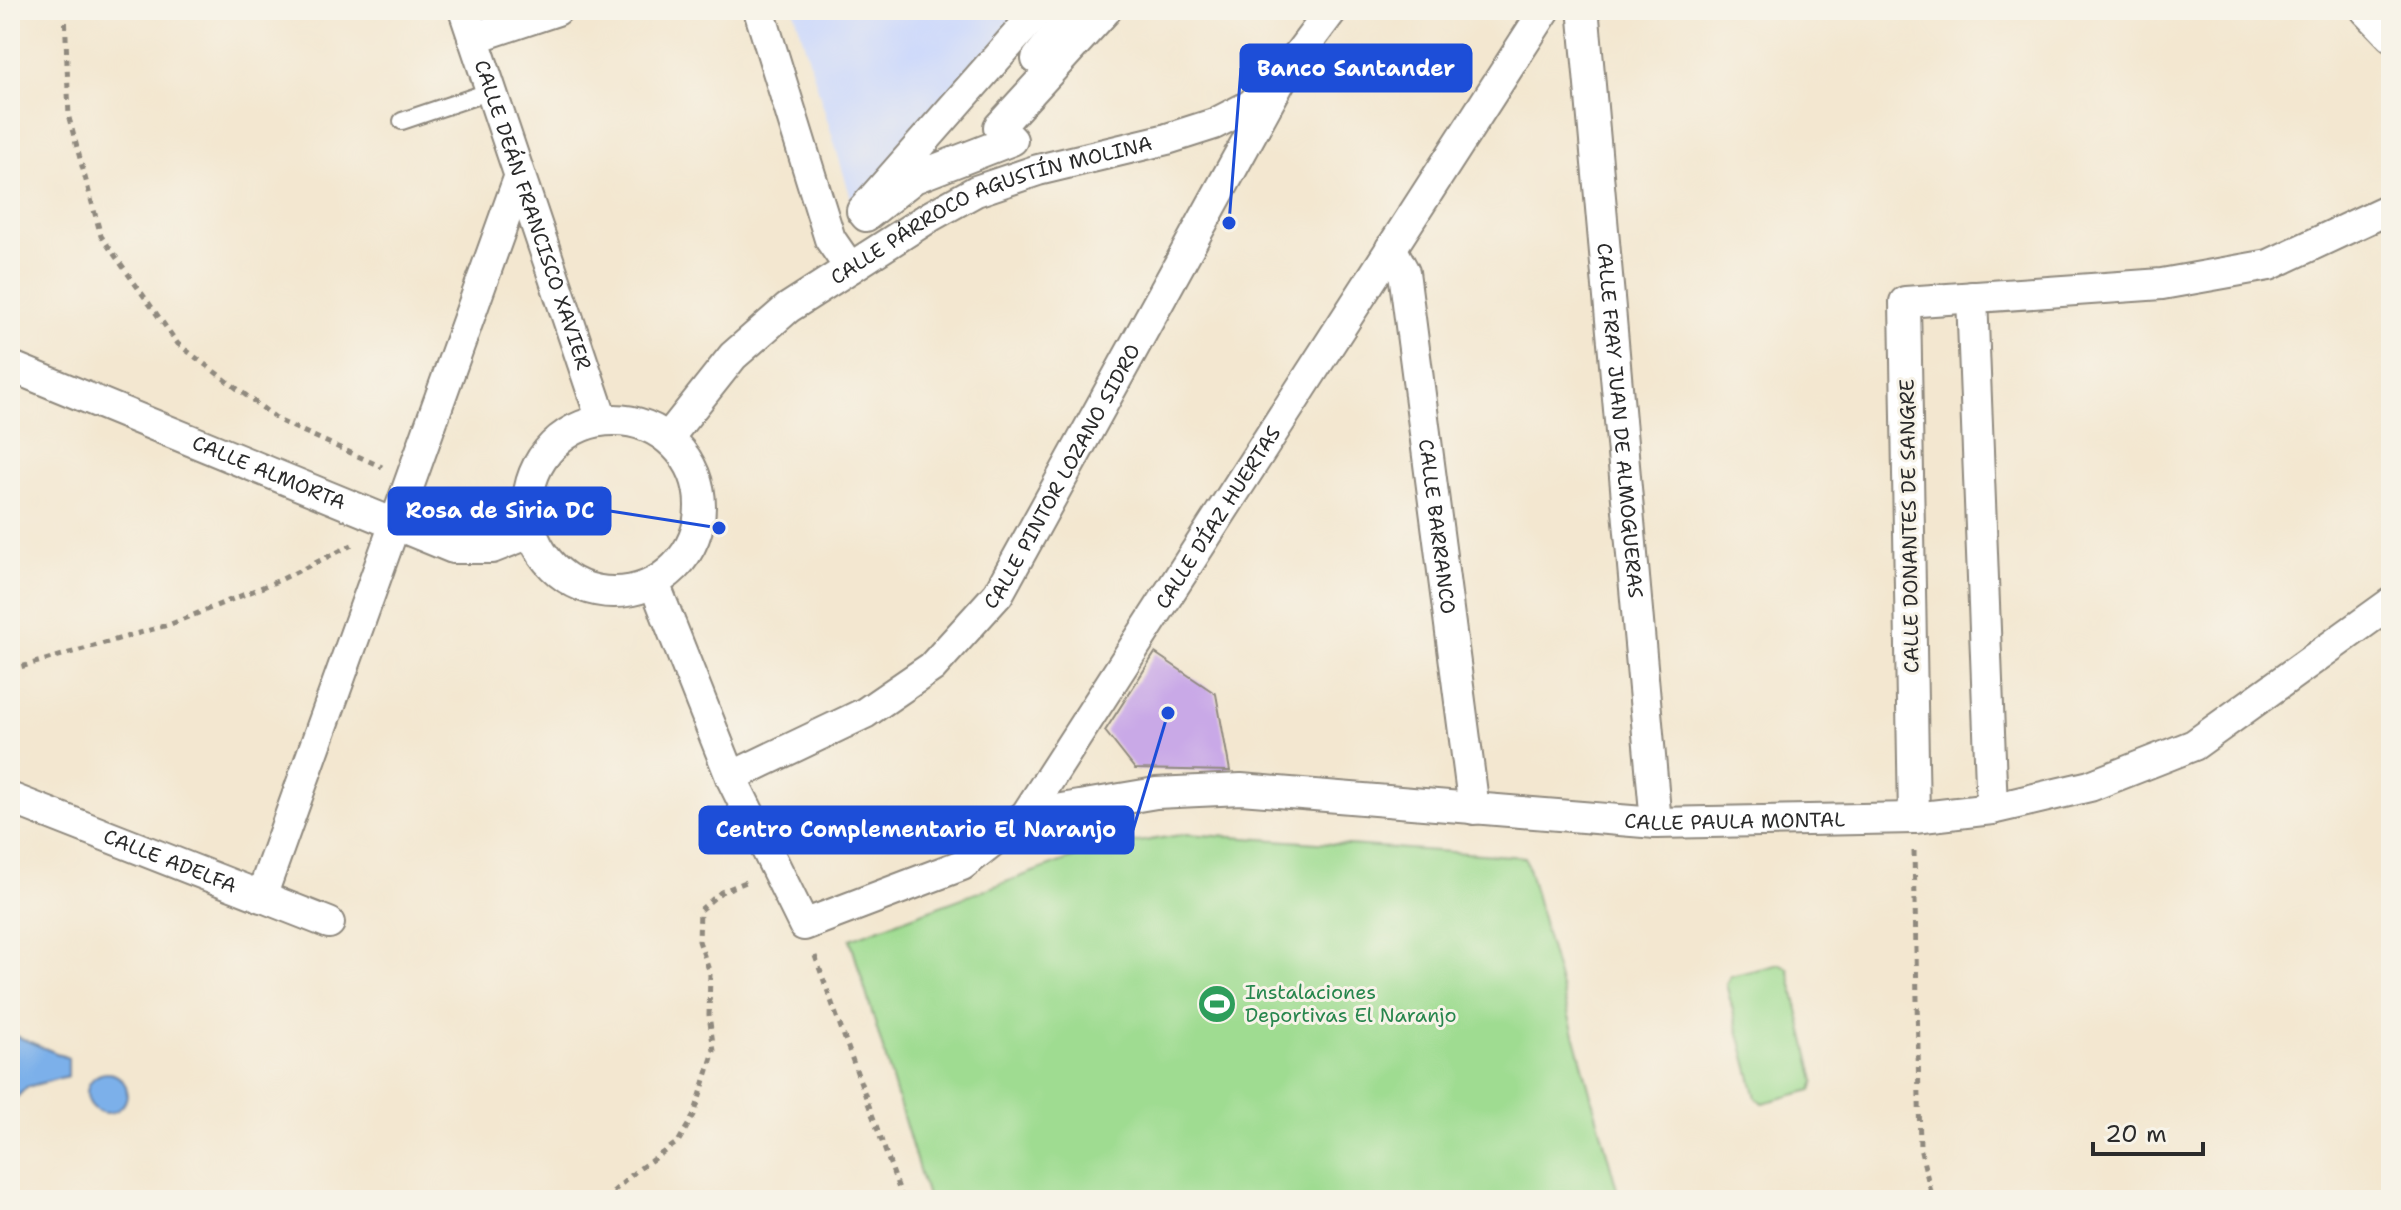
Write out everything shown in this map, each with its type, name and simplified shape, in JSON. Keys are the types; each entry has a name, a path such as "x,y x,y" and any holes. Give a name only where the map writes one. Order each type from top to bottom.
{"street":[{"path":"469,24 557,10"},
{"path":"759,10 830,239 850,268"},
{"path":"1039,10 862,211 866,216 914,178 1012,140 999,127 1106,10"},
{"path":"960,159 1075,10"},
{"name":"CALLE PÁRROCO AGUSTÍN MOLINA","path":"668,438 733,356 788,308 850,268 976,191 1038,170 1167,139 1214,124 1251,105 1284,74 1332,10"},
{"name":"CALLE DÍAZ HUERTAS","path":"804,925 962,865 1026,815 1545,10"},
{"path":"2366,10 2391,36"},
{"name":"CALLE FRAY JUAN DE ALMOGUERAS","path":"1587,13 1656,823"},
{"name":"CALLE DEÁN FRANCISCO XAVIER","path":"469,24 602,420"},
{"name":"CALLE PINTOR LOZANO SIDRO","path":"731,777 865,713 932,667 998,594 1284,74"},
{"path":"960,159 976,191"},
{"path":"261,897 519,178"},
{"name":"CALLE DONANTES DE SANGRE","path":"1914,818 1905,302 2162,284 2269,265 2391,208"},
{"name":"CALLE BARRANCO","path":"1391,248 1404,272 1474,809"},
{"path":"1972,297 1992,809"},
{"name":"CALLE ALMORTA","path":"10,366 453,548 492,548 530,533"},
{"path":"602,420 637,422 668,438 690,464 700,497 697,531 681,561 654,583 617,593 580,587 549,565 530,533 527,495 540,459 566,433 602,420"},
{"path":"654,583 731,777 804,925"},
{"name":"CALLE PAULA MONTAL","path":"1026,815 1156,793 1241,789 1656,823 1914,818 1992,809 2090,786 2194,745 2391,603"},
{"name":"CALLE ADELFA","path":"10,798 329,923"}],"lane":[{"path":"402,121 491,91"}],"path":[{"path":"65,10 69,118 101,236 178,344 280,421 410,479"},
{"path":"10,670 171,624 280,580 393,525"},
{"path":"1914,818 1920,1148 1933,1200"},
{"path":"604,1200 636,1171 678,1142 694,1115 714,1051 709,1015 710,973 699,941 700,910 721,892 777,869"},
{"path":"804,925 903,1200"}],"shaded area":[{"path":"794,10 1039,10 854,208"}],"green space":[{"name":"Instalaciones Deportivas El Naranjo","path":"1186,834 1525,857 1620,1200 928,1200 850,939 1096,849"},
{"path":"1780,964 1788,968 1815,1081 1812,1090 1763,1103 1756,1098 1726,984 1730,976"}],"water":[{"path":"16,1036 68,1058 68,1076 27,1087 10,1104 10,1043"},
{"path":"107,1073 121,1079 127,1093 121,1107 107,1113 93,1107 87,1093 93,1079"}],"building":[{"path":"1155,653 1216,694 1230,771 1135,769 1105,731"}],"place":[{"name":"Banco Santander","path":"1229,223"},
{"name":"Rosa de Siria DC","path":"719,528"},
{"name":"Centro Complementario El Naranjo","path":"1168,713"},
{"name":"Instalaciones Deportivas El Naranjo","path":"1217,1004"}]}
